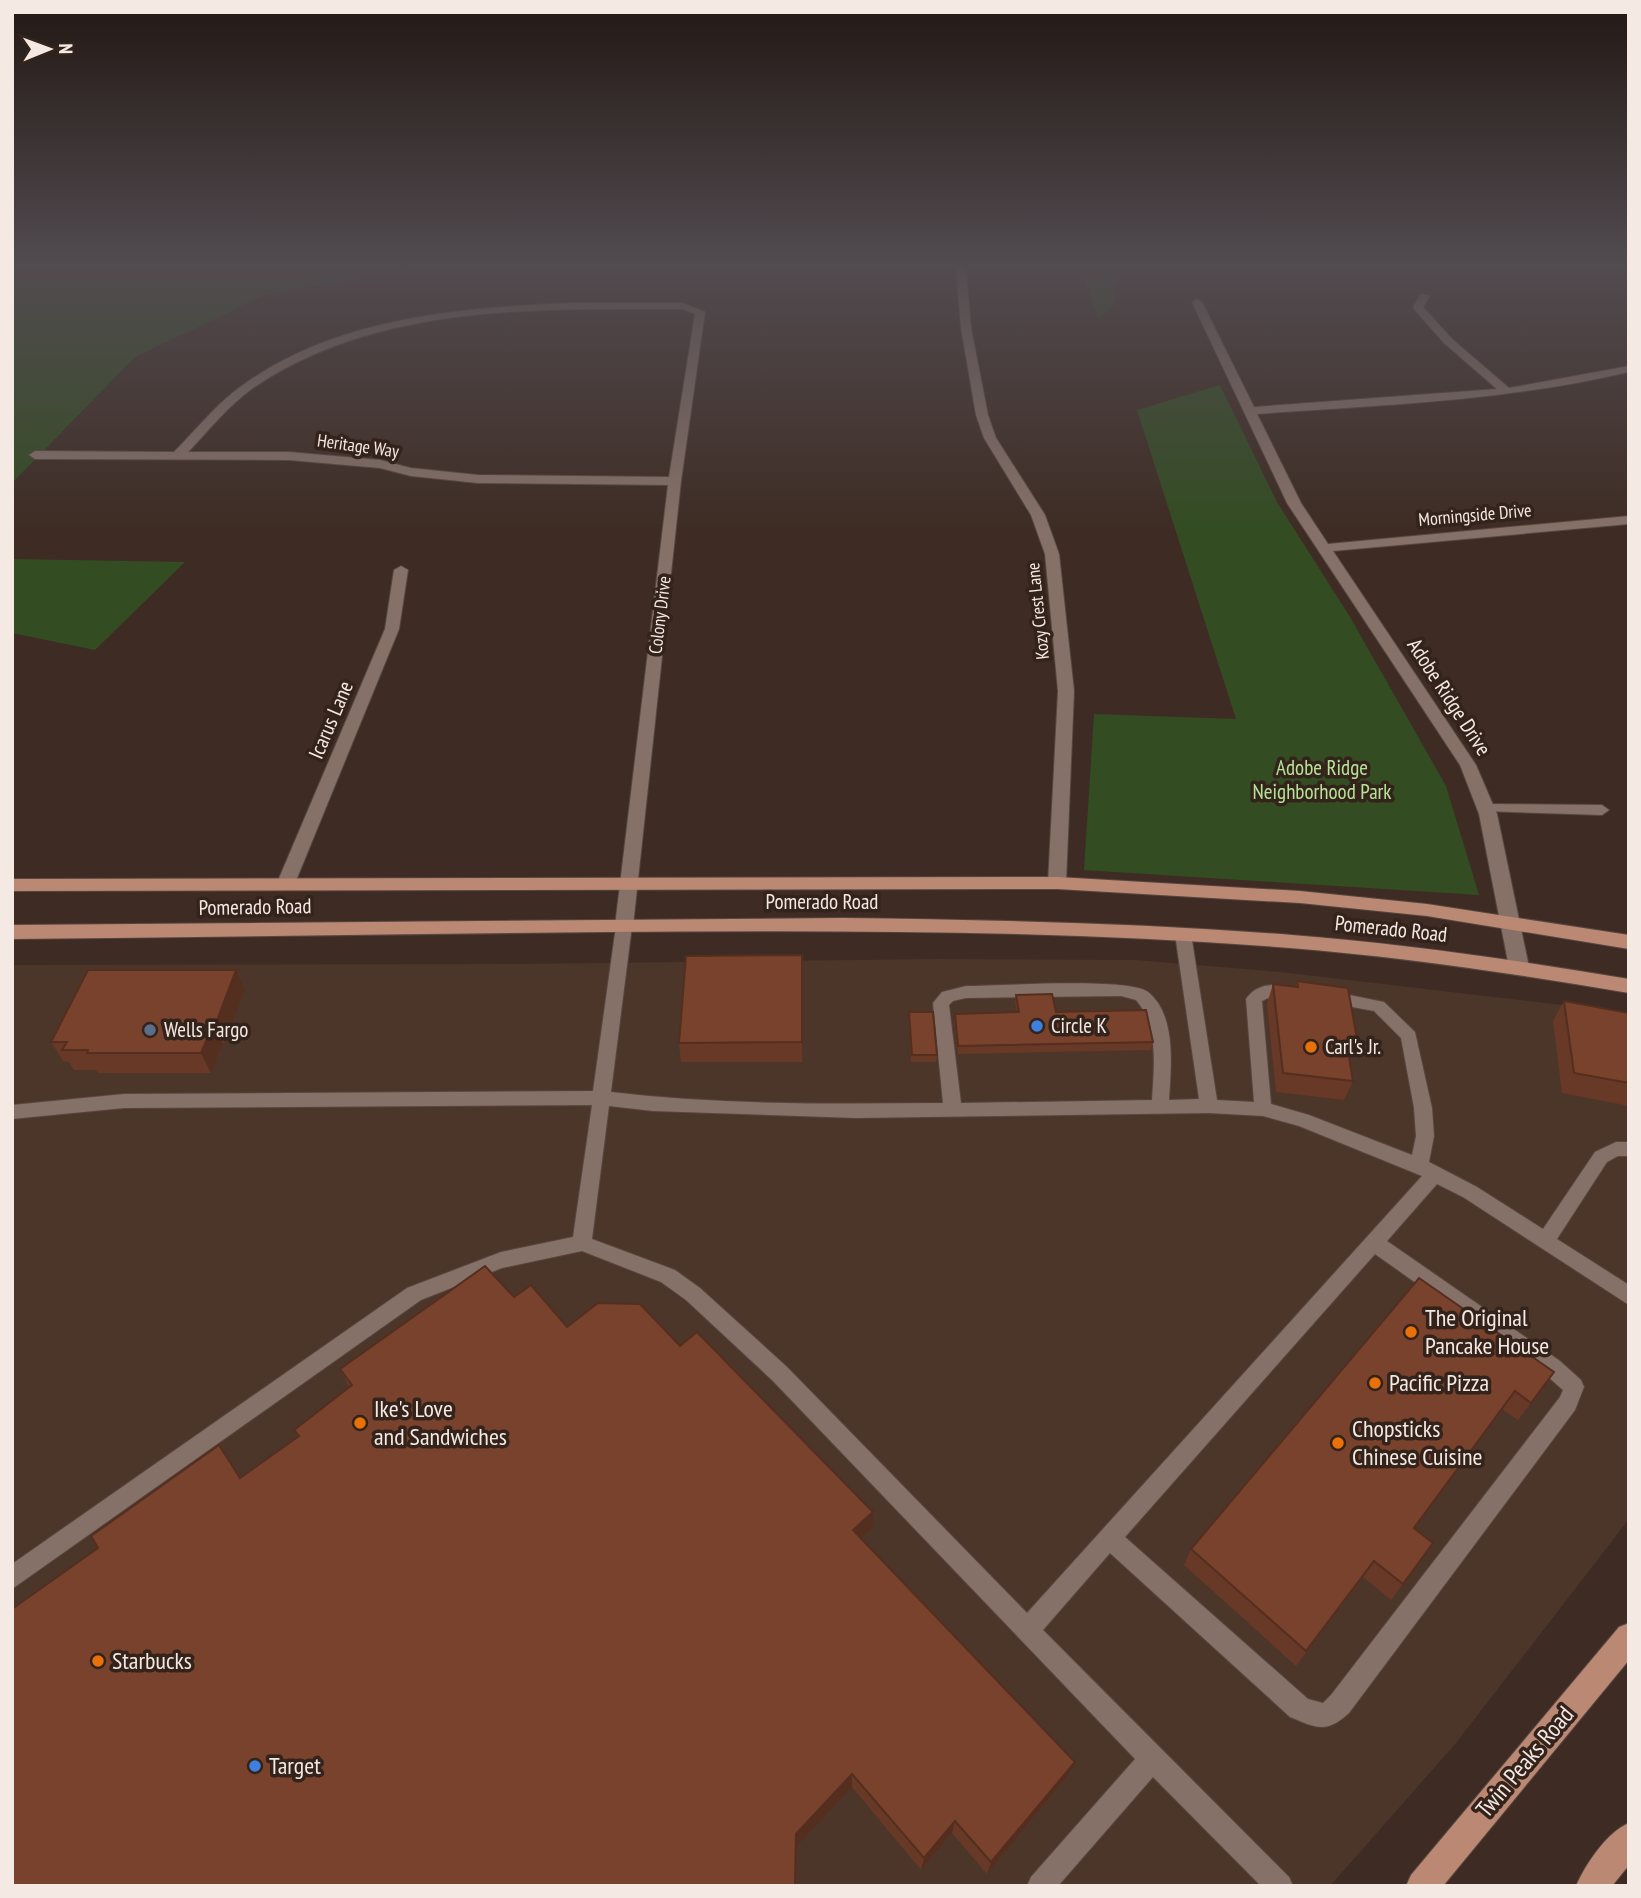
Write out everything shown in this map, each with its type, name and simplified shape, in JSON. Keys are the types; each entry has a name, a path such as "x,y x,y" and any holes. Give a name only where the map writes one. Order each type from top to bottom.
{"main road":[{"name":"Pomerado Road","path":"12,885 1057,883 1300,897 1427,910 1629,942"},
{"name":"Pomerado Road","path":"12,932 624,926 1048,926 1384,950 1519,967 1629,986"},
{"name":"Twin Peaks Road","path":"1422,1886 1629,1637"},
{"path":"1592,1886 1629,1839"}],"street":[{"name":"Colony Drive","path":"178,455 231,400 250,385 312,353"},
{"name":"Colony Drive","path":"624,926 676,481 694,353"},
{"name":"Kozy Crest Lane","path":"971,353 982,415 990,438 1038,515 1052,554 1066,691 1057,883"},
{"name":"Adobe Ridge Drive","path":"1222,353 1294,503 1468,765 1486,808 1519,967"},
{"path":"1461,353 1506,391"},
{"path":"1251,411 1506,391 1591,379 1629,369"},
{"name":"Heritage Way","path":"35,456 289,456 380,464 411,472 478,480 676,481"},
{"name":"Morningside Drive","path":"1324,548 1629,520"},
{"name":"Icarus Lane","path":"286,883 392,629 401,570"}],"lane":[{"path":"1486,808 1602,810"},
{"path":"582,1243 624,926"},
{"path":"1183,934 1209,1106"},
{"path":"953,1111 941,1003 948,996 966,992 1121,990 1139,994 1149,1003 1163,1056 1160,1107"},
{"path":"1027,1630 1373,1242 1427,1170 1423,1108 1409,1037 1386,1011 1378,1006 1309,994 1268,990 1258,993 1254,999 1263,1110"},
{"path":"12,1112 124,1101 603,1098 653,1104 856,1111 1209,1106 1263,1110 1326,1128 1427,1170 1469,1192 1546,1240 1629,1296"},
{"path":"1546,1240 1601,1157 1616,1149 1629,1149"},
{"path":"1109,1537 1299,1708 1316,1715 1328,1715 1339,1704 1568,1403 1574,1387 1553,1368 1373,1242"},
{"path":"12,1578 414,1294 501,1260 582,1243 668,1276 693,1294 780,1374 1152,1759 1280,1886"},
{"path":"1040,1886 1152,1759"}],"shaded area":[{"path":"939,959 1135,960 1280,972 1579,1007 1629,1017 1629,1519 1456,1743 1330,1886 12,1886 12,965 526,964"}],"green space":[{"path":"12,353 144,353 135,357 12,483"},
{"name":"Adobe Ridge Neighborhood Park","path":"1220,385 1277,502 1350,617 1446,786 1479,895 1084,870 1094,714 1236,719 1137,410"},
{"path":"12,559 185,562 95,650 12,633"}],"building":[{"path":"802,955 802,1042 679,1043 686,956"},
{"path":"88,970 236,970 216,1023 201,1053 87,1053 88,1050 62,1050 67,1042 51,1042"},
{"name":"Carl's Jr.","path":"1297,981 1348,988 1357,1039 1352,1039 1352,1046 1347,1045 1353,1081 1283,1073 1273,984 1298,987"},
{"path":"1052,994 1056,1012 1146,1010 1153,1042 958,1046 955,1014 1019,1012 1016,995"},
{"path":"1564,1001 1629,1013 1629,1083 1574,1073"},
{"path":"909,1012 933,1012 937,1055 912,1055"},
{"path":"485,1266 514,1297 531,1285 567,1327 598,1303 640,1304 680,1346 697,1332 873,1512 853,1530 1075,1762 991,1862 955,1821 924,1858 852,1774 796,1834 795,1886 12,1886 12,1609 98,1548 91,1536 219,1445 240,1478 299,1436 294,1430 352,1385 340,1369"},
{"path":"1419,1278 1554,1372 1531,1403 1515,1391 1414,1528 1433,1543 1403,1584 1374,1561 1306,1651 1191,1549"}],"place":[{"name":"Circle K","path":"1037,1026"},
{"name":"Wells Fargo","path":"150,1030"},
{"name":"Carl's Jr.","path":"1311,1047"},
{"name":"The Original Pancake House","path":"1411,1332"},
{"name":"Pacific Pizza","path":"1375,1383"},
{"name":"Ike's Love and Sandwiches","path":"360,1423"},
{"name":"Chopsticks Chinese Cuisine","path":"1338,1443"},
{"name":"Starbucks","path":"98,1661"},
{"name":"Target","path":"255,1766"}]}
